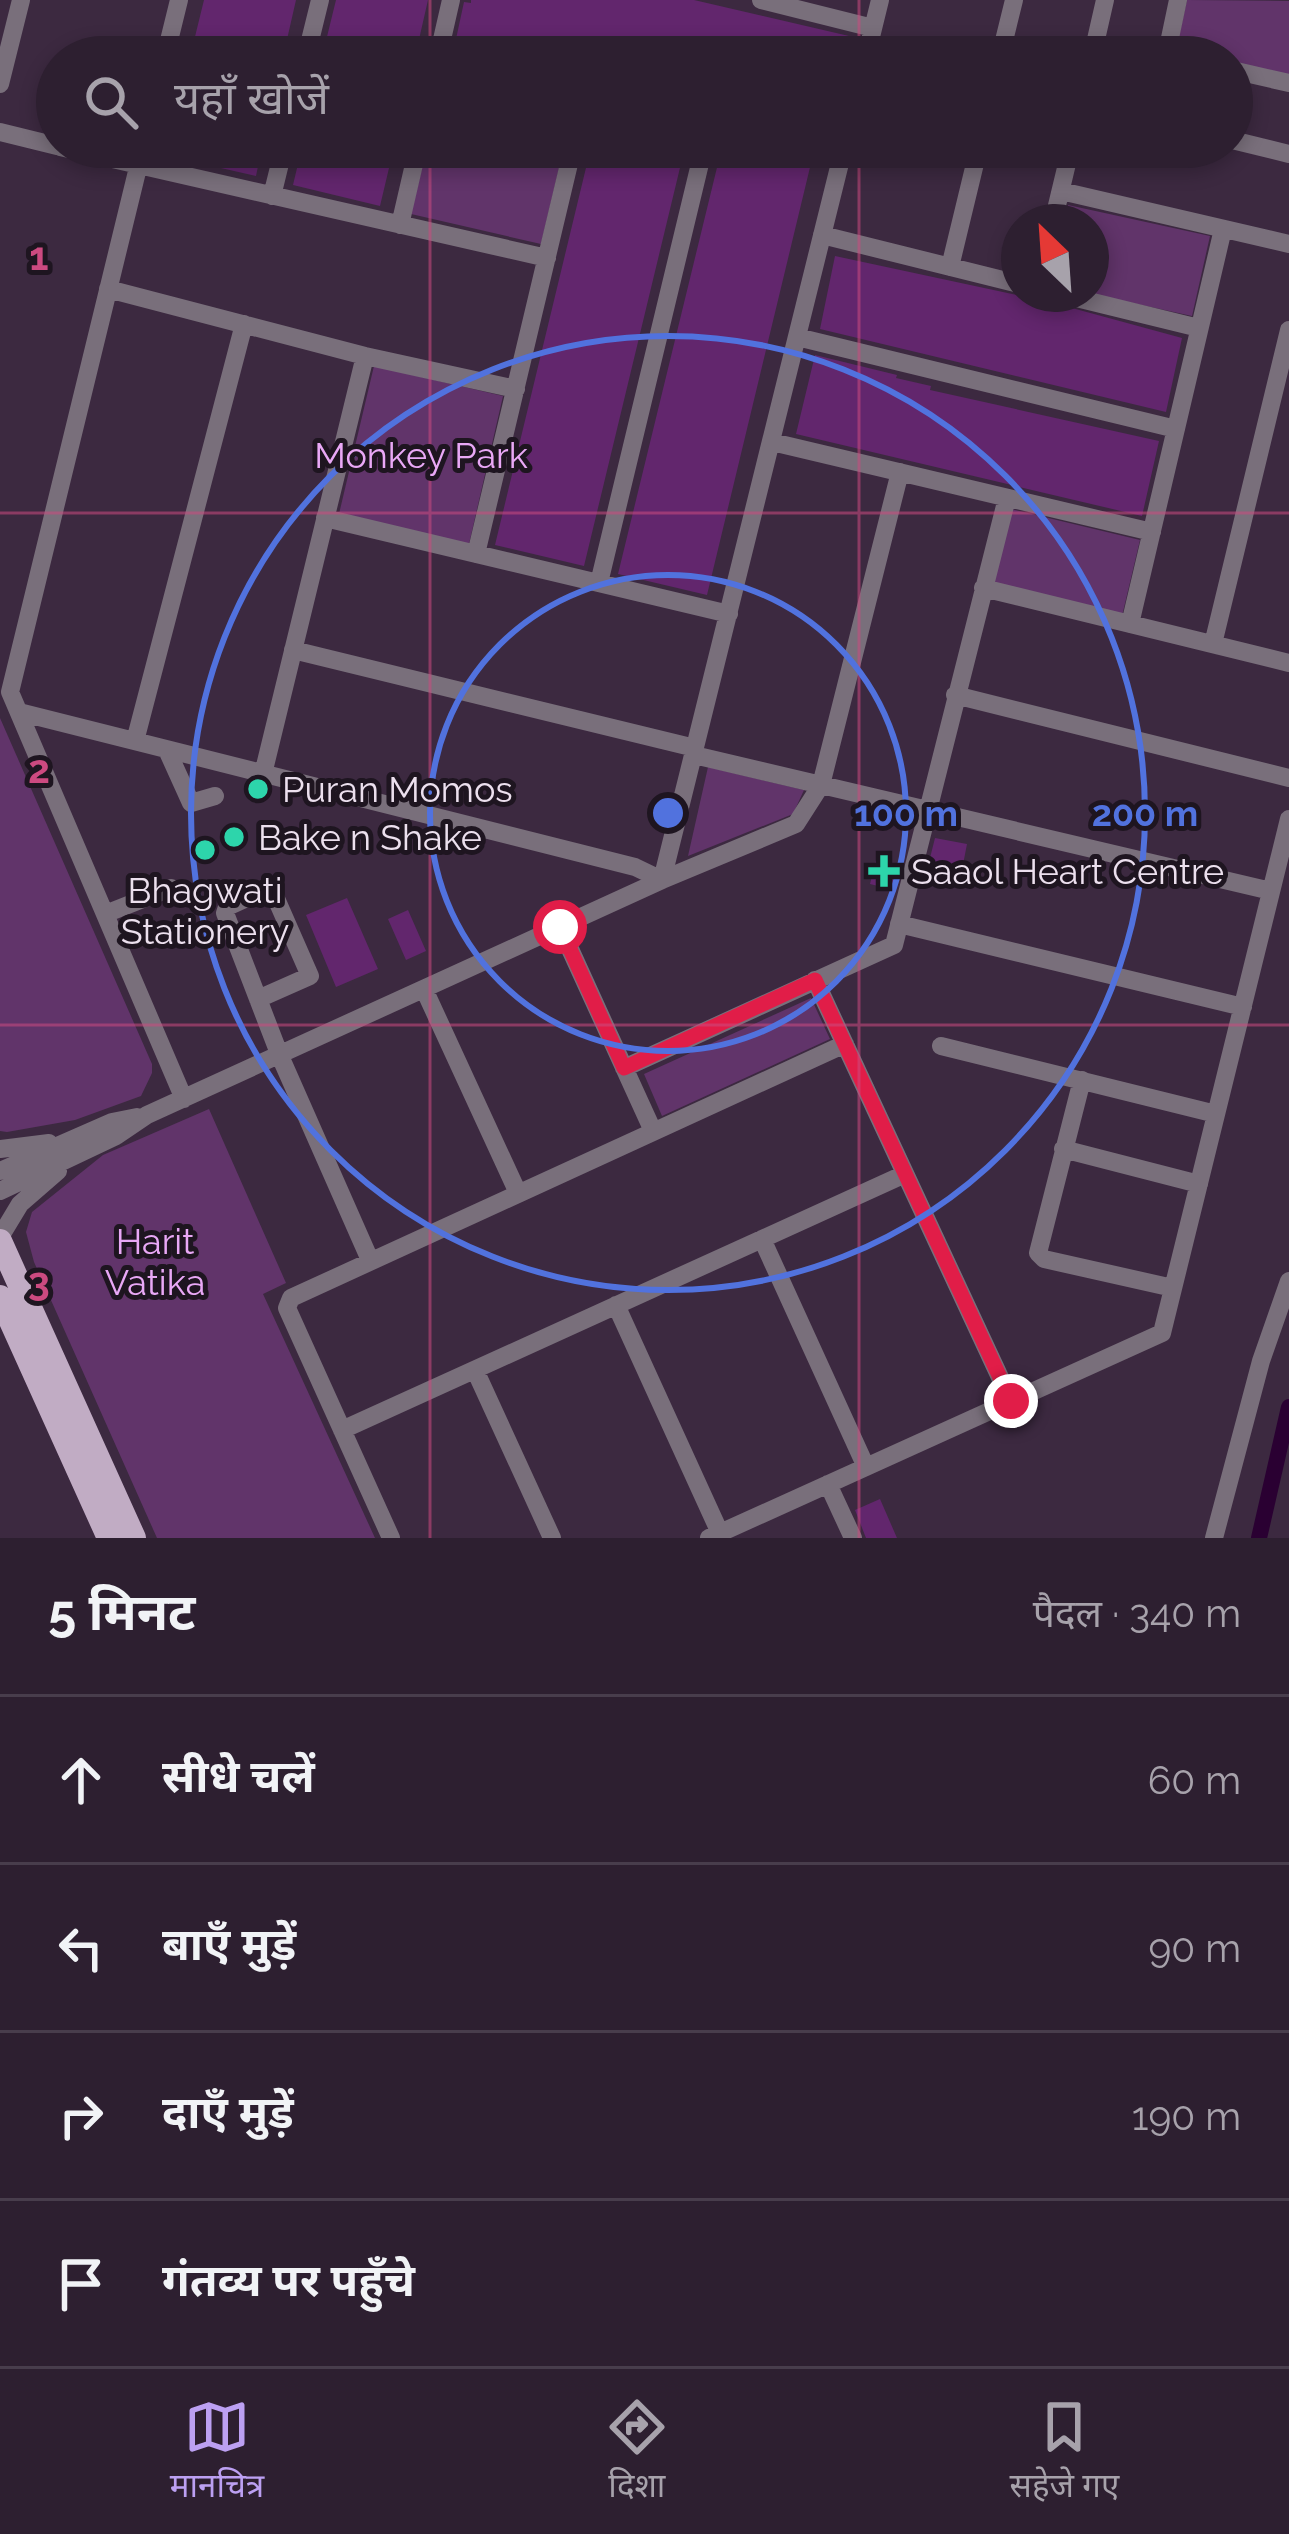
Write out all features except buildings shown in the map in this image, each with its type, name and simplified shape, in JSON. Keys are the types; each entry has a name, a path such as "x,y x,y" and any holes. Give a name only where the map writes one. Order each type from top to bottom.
{"main road":[{"path":"0,1239 134,1538"},
{"path":"0,1298 109,1538"}],"street":[{"path":"0,84 21,0"},
{"path":"170,36 179,0"},
{"path":"311,36 320,0"},
{"path":"444,36 451,0"},
{"path":"761,0 873,28"},
{"path":"871,36 880,0"},
{"path":"1005,36 1014,0"},
{"path":"1097,36 1105,0"},
{"path":"1173,36 1178,0"},
{"path":"1253,75 1289,83"},
{"path":"0,132 36,141"},
{"path":"1253,145 1289,154"},
{"path":"138,168 10,692 184,1099"},
{"path":"178,168 272,196 547,258"},
{"path":"272,196 279,168"},
{"path":"400,225 413,168"},
{"path":"476,554 568,168"},
{"path":"599,584 699,168"},
{"path":"662,880 838,168"},
{"path":"950,267 974,168"},
{"path":"1058,204 1066,168"},
{"path":"1061,191 1289,244"},
{"path":"1130,624 1223,229"},
{"path":"822,236 1001,280"},
{"path":"109,289 365,356 516,389"},
{"path":"1109,306 1199,328"},
{"path":"135,742 244,324"},
{"path":"1214,644 1289,330"},
{"path":"797,337 1176,429"},
{"path":"263,774 365,356"},
{"path":"772,442 1152,532"},
{"path":"0,1191 112,1122 147,1115 184,1099 662,880 796,824 821,785 899,472"},
{"path":"624,1068 896,942 1007,497"},
{"path":"325,518 729,614"},
{"path":"983,588 1289,663"},
{"path":"293,650 821,785 1271,891"},
{"path":"955,695 1289,778"},
{"path":"19,712 634,867 662,880"},
{"path":"167,750 191,803 215,796"},
{"path":"616,1305 715,1535 1162,1333 1289,819"},
{"path":"258,999 310,976 271,887 225,910 258,999 280,1056 370,1260"},
{"path":"105,914 171,888"},
{"path":"898,924 1243,1007"},
{"path":"560,927 653,1132"},
{"path":"815,980 1011,1401"},
{"path":"424,989 518,1193"},
{"path":"392,1538 287,1303 370,1260 844,1044"},
{"path":"940,1046 1216,1114"},
{"path":"1082,1080 1037,1246 1040,1257 1173,1288"},
{"path":"0,1148 72,1148"},
{"path":"0,1171 72,1148"},
{"path":"0,1239 20,1204 72,1148"},
{"path":"1063,1149 1199,1184"},
{"path":"342,1430 905,1174"},
{"path":"762,1239 866,1467"},
{"path":"1214,1538 1261,1361 1289,1280"},
{"path":"475,1370 552,1538"},
{"path":"828,1484 853,1538"}],"green space":[{"path":"1187,0 1289,1 1289,75 1253,67 1253,36 1179,36"},
{"path":"422,168 559,168 541,244 411,214"},
{"path":"1109,214 1210,236 1192,316 1109,298"},
{"name":"Monkey Park","path":"374,366 503,396 469,544 339,514"},
{"path":"1011,509 1140,540 1122,616 992,585"},
{"path":"0,718 152,1064 141,1096 75,1120 7,1132 0,1131"},
{"path":"708,767 804,790 793,814 688,856"},
{"path":"811,998 830,1039 662,1116 644,1074"},
{"name":"Harit Vatika","path":"209,1109 286,1283 263,1294 375,1538 157,1538 34,1262 26,1232 32,1212 103,1155"}],"waterway":[{"path":"1259,1538 1289,1407"}],"place":[{"name":"Puran Momos","path":"258,789"},
{"name":"Bake n Shake","path":"234,837"},
{"name":"Bhagwati Stationery","path":"205,850"},
{"name":"Saaol Heart Centre","path":"884,871"}],"route":[{"path":"560,927 624,1068 815,980 1011,1401"}]}
